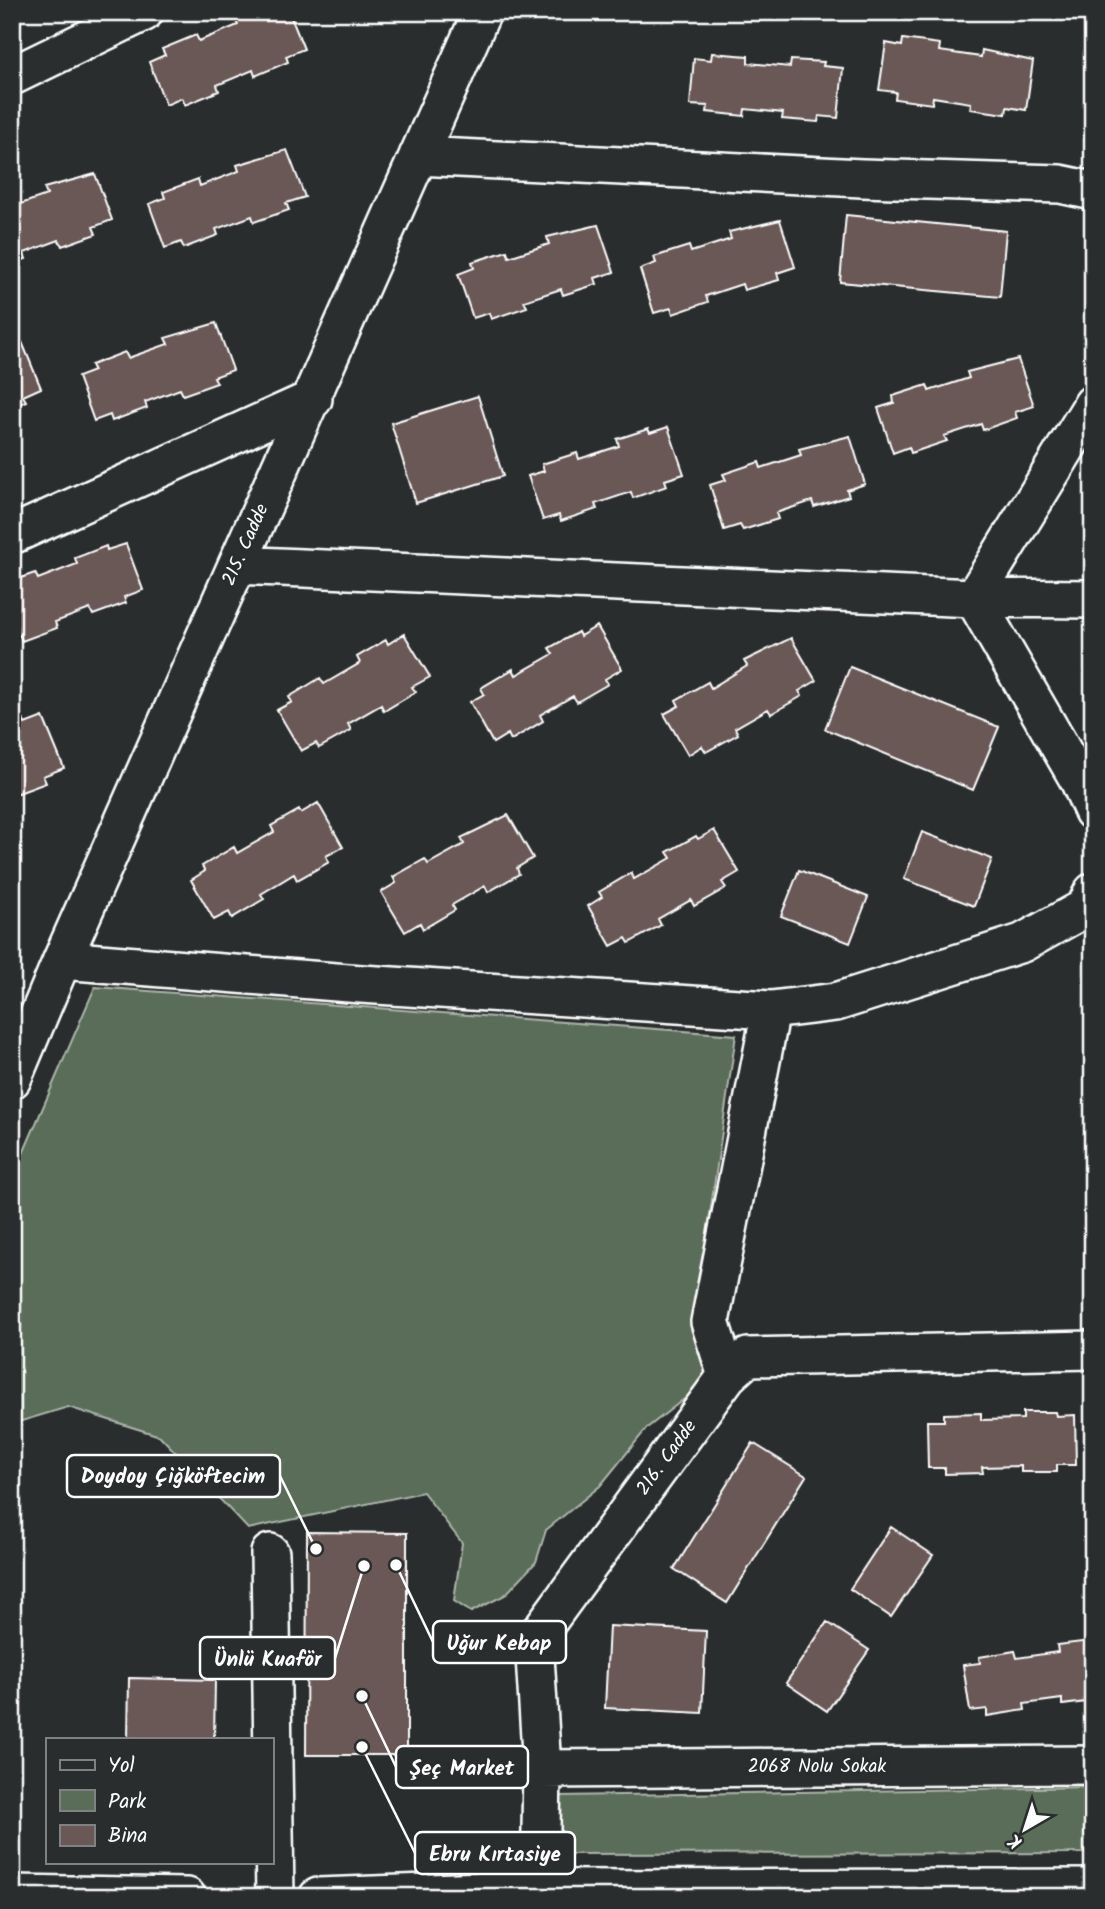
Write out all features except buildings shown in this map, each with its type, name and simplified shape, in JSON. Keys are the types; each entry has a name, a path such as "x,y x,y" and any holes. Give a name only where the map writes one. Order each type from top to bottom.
{"street":[{"path":"12,76 144,12"},
{"name":"215. Cadde","path":"12,1079 27,1012 62,960 313,399 418,156 472,15"},
{"path":"418,156 862,178 1060,184 1093,191"},
{"path":"12,535 313,399"},
{"path":"974,598 1093,404"},
{"path":"237,565 974,598 1093,599"},
{"path":"974,598 1079,780 1093,811"},
{"path":"62,960 771,1010 836,1002 1022,943 1085,908 1093,892"},
{"path":"727,1376 710,1322 771,1010"},
{"name":"216. Cadde","path":"540,1889 542,1769 534,1640 727,1376 748,1357 1093,1350"},
{"path":"270,1553 273,1738"},
{"path":"273,1759 275,1897"},
{"name":"2068 Nolu Sokak","path":"542,1769 1093,1765"},
{"path":"318,1897 540,1889 1093,1888"},
{"path":"12,1894 187,1897"}],"green space":[{"path":"95,987 736,1035 694,1324 711,1378 647,1428 600,1486 546,1530 536,1562 505,1595 471,1612 454,1601 462,1543 423,1492 248,1529 160,1436 68,1407 12,1424 12,1179"},
{"path":"1093,1787 1093,1853 561,1854 561,1796"}],"place":[{"name":"Doydoy Çiğköftecim","path":"316,1549"},
{"name":"Uğur Kebap","path":"396,1565"},
{"name":"Ünlü Kuaför","path":"364,1566"},
{"name":"Şeç Market","path":"362,1696"},
{"name":"Ebru Kırtasiye","path":"362,1747"}]}
